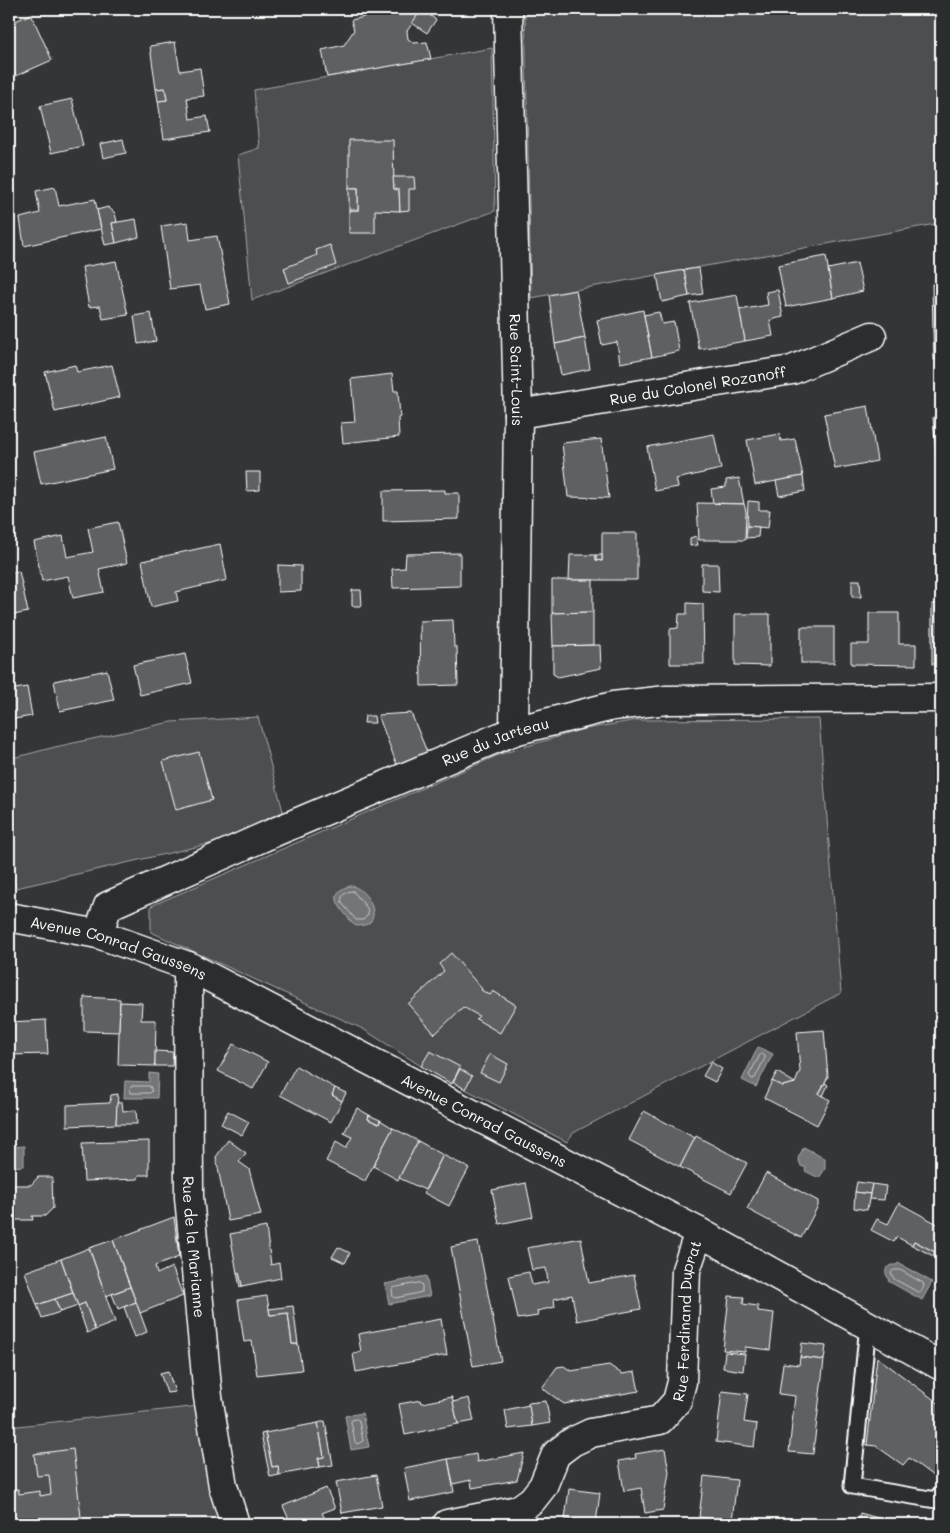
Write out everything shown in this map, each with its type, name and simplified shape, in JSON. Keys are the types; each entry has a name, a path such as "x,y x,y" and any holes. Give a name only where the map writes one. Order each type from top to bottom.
{"street":[{"name":"Rue Saint-Louis","path":"508,9 518,414 514,731"},
{"name":"Rue du Colonel Rozanoff","path":"518,414 792,370 872,336"},
{"name":"Rue du Jarteau","path":"98,934 108,906 277,831 514,731 613,706 667,700 941,698"},
{"name":"Avenue Conrad Gaussens","path":"9,917 98,934 188,966 699,1232 941,1366"},
{"name":"Rue de la Marianne","path":"188,966 190,1197 208,1397 223,1486 235,1524"},
{"name":"Rue Ferdinand Duprat","path":"447,1524 518,1510 532,1500 543,1486 556,1454 572,1442 592,1433 660,1420 677,1401 682,1382 686,1270 699,1232"}],"lane":[{"path":"868,1325 852,1486 936,1500 941,1493"}],"shaded area":[{"path":"525,9 941,9 941,223 531,298"},
{"path":"492,48 495,211 252,300 238,155 259,148 254,90"},
{"path":"258,717 284,815 235,838 16,888 9,858 9,759 171,722"},
{"path":"819,719 841,993 573,1133 567,1142 421,1066 363,1029 151,932 151,906 501,754 580,730 637,720"},
{"path":"199,1406 230,1524 9,1524 9,1427"}],"water":[{"path":"350,886 355,887 366,896 373,909 371,921 365,925 357,926 351,922 342,911 338,902 337,894"},
{"path":"758,1047 773,1054 756,1087 742,1080"},
{"path":"149,1073 158,1074 157,1098 124,1098 125,1081 149,1082"},
{"path":"24,1146 24,1166 9,1167 9,1147"},
{"path":"804,1147 825,1159 825,1169 819,1178 805,1171 806,1168 801,1166 798,1158"},
{"path":"898,1263 932,1282 922,1300 888,1281 886,1269"},
{"path":"426,1276 430,1296 389,1304 385,1284"},
{"path":"362,1413 369,1447 351,1450 345,1416"}],"building":[{"path":"370,9 380,9 386,13 389,9 409,9 418,15 407,31 408,39 414,43 427,42 431,59 327,77 322,50 344,45 354,30 351,20 364,17"},
{"path":"422,9 436,20 427,33 412,23"},
{"path":"31,14 52,60 16,76 9,61 9,24"},
{"path":"175,42 180,71 200,68 204,96 187,98 190,119 207,116 210,132 164,139 158,101 167,100 165,88 156,89 150,46"},
{"path":"165,88 167,100 158,101 156,89"},
{"path":"72,99 83,146 51,153 40,106"},
{"path":"123,139 126,153 103,158 100,144"},
{"path":"349,140 393,140 394,189 399,190 400,211 375,210 375,233 349,233 349,210 358,210 358,188 349,188"},
{"path":"393,177 414,177 415,189 409,189 409,210 400,211 399,190 394,189"},
{"path":"55,187 59,206 95,199 101,229 24,246 20,218 40,213 36,191"},
{"path":"349,188 358,188 358,210 349,210"},
{"path":"108,207 115,213 117,222 112,223 116,243 105,245 97,210"},
{"path":"136,219 139,237 116,243 112,223"},
{"path":"188,222 190,240 217,236 230,304 205,309 200,285 170,289 161,226"},
{"path":"330,245 336,265 289,283 284,268 317,255 316,250"},
{"path":"826,256 833,298 786,307 778,265"},
{"path":"116,261 128,315 103,319 100,306 89,307 82,267"},
{"path":"857,263 863,291 833,298 828,269"},
{"path":"699,268 703,294 689,296 684,270"},
{"path":"684,270 689,296 662,302 657,275"},
{"path":"941,283 941,330 933,331 932,284"},
{"path":"576,290 585,338 555,344 549,295"},
{"path":"778,290 783,317 770,320 773,336 745,341 739,310 768,305 766,292"},
{"path":"737,295 745,341 699,349 690,303"},
{"path":"643,310 652,357 620,363 617,342 602,345 597,320"},
{"path":"659,312 662,324 674,322 679,351 652,357 644,315"},
{"path":"151,313 156,341 138,344 134,316"},
{"path":"941,330 941,359 934,360 933,331"},
{"path":"585,338 590,369 561,375 555,344"},
{"path":"75,365 77,372 112,365 120,397 55,412 45,372"},
{"path":"392,374 394,391 398,391 399,437 343,443 341,423 355,422 351,379"},
{"path":"9,377 14,392 9,394"},
{"path":"868,406 877,461 835,469 824,414"},
{"path":"933,417 941,417 941,481 938,482"},
{"path":"714,434 721,469 676,479 678,487 655,491 647,447"},
{"path":"780,434 781,441 795,439 803,476 755,485 747,440"},
{"path":"106,437 113,469 41,484 34,452"},
{"path":"601,439 609,498 568,497 562,443"},
{"path":"246,472 260,472 260,490 247,491"},
{"path":"803,476 805,491 779,496 776,481"},
{"path":"739,478 744,504 713,503 711,489 726,487 726,480"},
{"path":"445,490 445,493 459,493 459,519 383,521 383,491"},
{"path":"748,501 759,502 759,510 770,510 768,528 747,526"},
{"path":"697,503 744,504 746,511 745,540 699,540"},
{"path":"118,522 127,563 99,569 104,592 73,598 68,576 42,581 34,542 63,536 67,557 93,552 88,528"},
{"path":"747,526 759,527 758,537 746,538"},
{"path":"602,533 637,533 637,580 569,580 570,555 596,555 596,560 602,561"},
{"path":"696,536 698,545 690,546 690,538"},
{"path":"220,544 227,580 176,592 178,601 151,607 142,561"},
{"path":"460,553 460,586 393,588 392,569 405,568 406,554"},
{"path":"596,555 602,555 602,561 596,560"},
{"path":"702,564 718,564 719,592 702,591"},
{"path":"278,565 301,566 301,591 278,592"},
{"path":"19,571 28,612 9,616 9,573"},
{"path":"552,580 593,580 593,612 552,613"},
{"path":"852,580 860,580 861,597 852,597"},
{"path":"352,590 361,590 362,606 352,606"},
{"path":"687,603 703,604 704,664 670,664 670,629 678,628 679,614 687,614"},
{"path":"932,604 941,604 941,664 932,664"},
{"path":"593,612 593,645 553,646 552,613"},
{"path":"869,613 899,613 899,644 916,644 916,665 851,664 851,644 869,644"},
{"path":"735,614 770,614 770,666 735,665"},
{"path":"453,620 454,647 457,647 458,685 421,686 420,621"},
{"path":"801,627 834,627 834,663 801,663"},
{"path":"600,645 601,668 558,677 553,674 553,646"},
{"path":"185,654 192,683 140,695 133,665"},
{"path":"107,670 114,700 60,711 54,681"},
{"path":"27,687 32,716 9,720 9,690"},
{"path":"411,713 427,752 397,765 378,715"},
{"path":"365,716 374,716 375,723 364,723"},
{"path":"199,752 212,800 176,810 163,761"},
{"path":"451,953 481,990 490,995 493,991 516,1005 500,1033 476,1019 479,1016 463,1007 435,1034 408,1004 444,971 439,964"},
{"path":"84,997 120,999 119,1032 84,1031"},
{"path":"120,1002 142,1003 141,1020 156,1020 155,1066 118,1065"},
{"path":"46,1020 48,1054 9,1055 9,1022"},
{"path":"824,1030 828,1077 819,1094 830,1100 817,1125 764,1098 772,1081 782,1086 795,1083 800,1071 797,1032"},
{"path":"233,1044 268,1062 253,1089 218,1071"},
{"path":"155,1051 173,1052 172,1066 155,1066"},
{"path":"430,1051 460,1067 452,1084 421,1066"},
{"path":"490,1054 508,1064 499,1082 480,1073"},
{"path":"711,1062 722,1069 715,1082 703,1076"},
{"path":"296,1066 335,1088 332,1095 342,1101 331,1122 280,1095"},
{"path":"460,1069 472,1076 465,1089 453,1082"},
{"path":"777,1072 795,1083 782,1086 772,1081"},
{"path":"825,1083 828,1085 823,1096 819,1094"},
{"path":"335,1088 346,1093 342,1101 332,1095"},
{"path":"118,1094 116,1124 67,1126 67,1105 110,1103 111,1095"},
{"path":"122,1102 123,1111 136,1110 137,1124 116,1124 117,1103"},
{"path":"357,1108 369,1115 368,1119 379,1124 380,1120 393,1128 365,1181 326,1161 336,1142 346,1148 352,1137 344,1133"},
{"path":"228,1111 249,1122 242,1135 221,1124"},
{"path":"644,1111 695,1138 680,1167 629,1140"},
{"path":"369,1115 380,1120 379,1124 368,1119"},
{"path":"393,1128 418,1141 398,1180 373,1166"},
{"path":"696,1136 747,1163 731,1193 680,1167"},
{"path":"228,1140 246,1153 239,1162 249,1169 261,1215 228,1221 216,1157"},
{"path":"149,1141 149,1175 139,1175 138,1179 84,1181 82,1143"},
{"path":"418,1141 443,1155 425,1190 399,1178"},
{"path":"443,1155 469,1168 449,1206 424,1193"},
{"path":"766,1173 818,1201 818,1206 801,1238 747,1209"},
{"path":"9,1176 11,1178 11,1185 31,1185 38,1177 52,1177 53,1208 45,1216 32,1216 33,1220 9,1220"},
{"path":"857,1182 872,1184 870,1194 855,1192"},
{"path":"526,1183 533,1217 499,1224 492,1190"},
{"path":"872,1184 886,1186 884,1200 869,1199"},
{"path":"855,1192 870,1194 867,1210 854,1208"},
{"path":"899,1203 941,1226 941,1240 937,1247 941,1249 941,1260 933,1256 935,1252 914,1241 912,1245 897,1237 894,1242 871,1230 877,1219 888,1224"},
{"path":"174,1217 179,1257 155,1266 157,1274 172,1267 183,1296 140,1313 113,1240"},
{"path":"266,1227 271,1265 279,1263 281,1278 242,1286 239,1273 237,1273 230,1234"},
{"path":"581,1238 589,1283 634,1275 641,1309 577,1321 572,1295 554,1299 555,1307 537,1311 538,1316 518,1319 509,1276 529,1272 532,1285 548,1282 546,1268 532,1270 527,1248"},
{"path":"113,1240 130,1287 106,1296 89,1248"},
{"path":"914,1241 935,1252 933,1256 912,1245"},
{"path":"478,1242 501,1361 473,1366 451,1247"},
{"path":"338,1247 350,1253 345,1263 332,1257"},
{"path":"89,1248 115,1322 95,1330 85,1303 78,1306 61,1259"},
{"path":"61,1259 73,1293 37,1305 25,1272"},
{"path":"237,1273 239,1273 242,1286 240,1287"},
{"path":"130,1287 136,1302 118,1309 112,1294"},
{"path":"73,1293 78,1306 60,1312 55,1299"},
{"path":"267,1296 270,1315 288,1313 292,1344 298,1344 302,1370 257,1375 252,1341 244,1342 238,1300"},
{"path":"729,1296 744,1297 743,1304 758,1306 758,1311 774,1313 770,1350 745,1347 745,1352 723,1350"},
{"path":"55,1299 60,1312 42,1318 37,1305"},
{"path":"136,1302 147,1332 135,1337 124,1307"},
{"path":"85,1303 95,1330 87,1333 78,1306"},
{"path":"293,1306 298,1344 292,1344 288,1313 270,1315 269,1309"},
{"path":"441,1319 447,1355 356,1372 353,1354 361,1352 358,1334"},
{"path":"802,1343 826,1346 824,1360 800,1357"},
{"path":"725,1352 745,1354 743,1371 723,1368"},
{"path":"800,1357 824,1360 813,1454 789,1452 795,1396 779,1394 783,1363 799,1365"},
{"path":"877,1357 941,1405 941,1482 909,1458 903,1465 876,1446 867,1445"},
{"path":"609,1365 622,1374 635,1372 639,1391 564,1404 542,1388 557,1367 564,1366 571,1371"},
{"path":"168,1371 175,1392 167,1393 160,1373"},
{"path":"722,1391 748,1394 744,1422 757,1424 754,1447 716,1442"},
{"path":"452,1397 458,1424 405,1435 399,1404 421,1400 422,1403"},
{"path":"469,1398 474,1421 458,1424 453,1402"},
{"path":"546,1401 550,1423 532,1426 528,1403"},
{"path":"529,1405 532,1426 508,1429 505,1410"},
{"path":"325,1421 333,1465 320,1467 318,1458 324,1457 318,1423"},
{"path":"318,1423 324,1457 318,1458 320,1467 279,1475 278,1466 272,1467 265,1433"},
{"path":"265,1433 272,1467 278,1466 279,1475 270,1477 261,1434"},
{"path":"73,1449 81,1517 30,1524 9,1524 9,1490 18,1489 19,1494 40,1491 40,1496 51,1494 49,1475 37,1476 34,1454"},
{"path":"665,1449 669,1472 663,1510 645,1513 641,1488 624,1491 619,1461 636,1458 635,1454"},
{"path":"524,1453 517,1480 472,1488 471,1480 453,1484 448,1459 476,1454 477,1462"},
{"path":"448,1459 454,1492 410,1501 404,1468"},
{"path":"376,1475 382,1506 342,1513 336,1482"},
{"path":"704,1476 737,1480 732,1521 699,1517"},
{"path":"326,1488 335,1508 322,1513 326,1521 320,1524 291,1524 283,1506"},
{"path":"569,1489 600,1493 596,1523 565,1519"},
{"path":"860,1513 899,1524 857,1524"}]}
